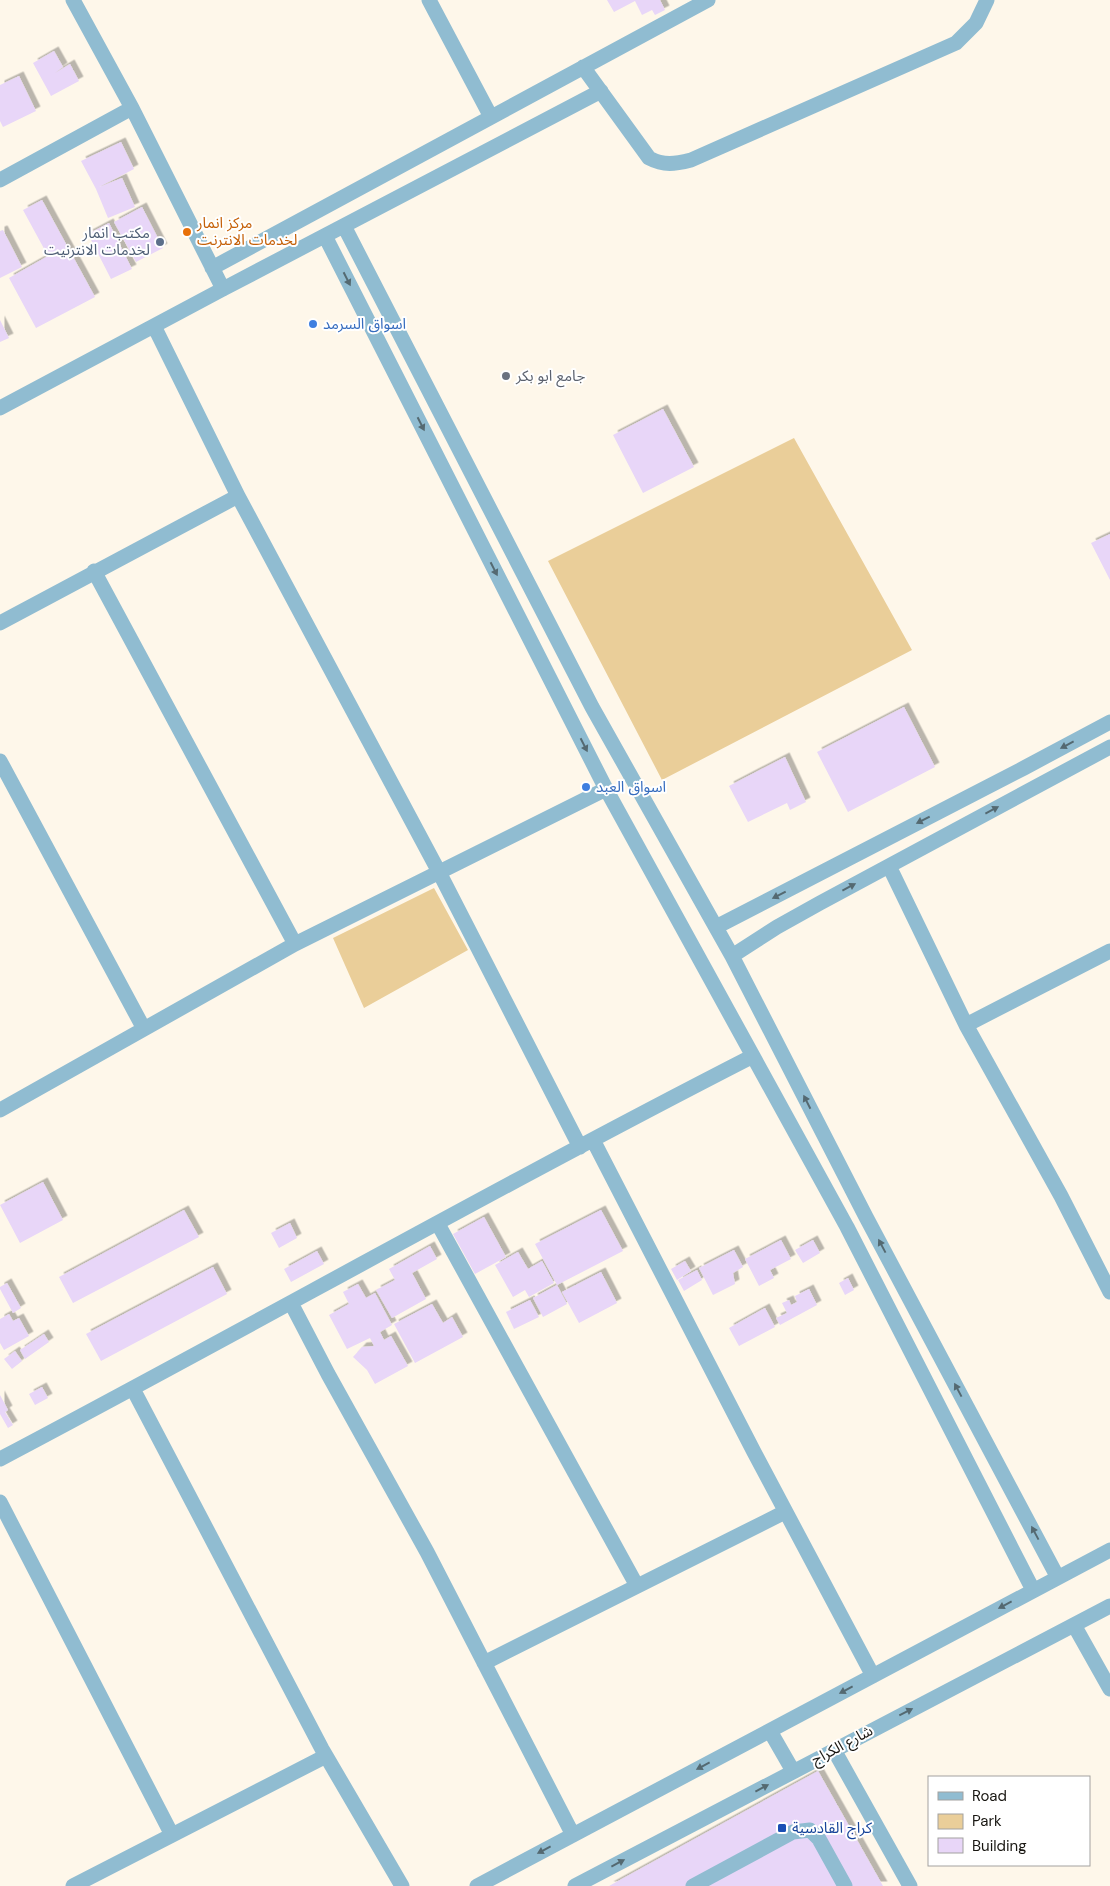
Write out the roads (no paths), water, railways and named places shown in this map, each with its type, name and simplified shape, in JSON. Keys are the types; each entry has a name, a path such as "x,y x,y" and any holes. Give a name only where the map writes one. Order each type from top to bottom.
{"street":[{"path":"73,0 132,108 223,289"},
{"path":"429,0 491,117"},
{"path":"212,268 708,0"},
{"path":"583,67 649,158 659,163 673,164 691,160 956,43 976,23 987,0"},
{"path":"0,408 601,91"},
{"path":"0,180 132,108"},
{"path":"344,226 592,707 732,956 866,1217 1057,1576"},
{"path":"325,236 606,789 847,1228 1033,1590"},
{"path":"154,326 238,496 873,1676"},
{"path":"0,622 238,496"},
{"path":"94,571 295,944"},
{"path":"570,717 592,707"},
{"path":"716,928 1110,722"},
{"path":"732,956 777,927 820,903 1110,748"},
{"path":"0,761 144,1030"},
{"path":"0,1110 295,944 606,789"},
{"path":"889,866 966,1025 1061,1196 1110,1292"},
{"path":"808,880 820,903"},
{"path":"966,1025 1110,951"},
{"path":"0,1459 133,1389 611,1129 753,1056"},
{"path":"847,1228 866,1217"},
{"path":"438,1224 637,1586"},
{"path":"291,1303 328,1374 427,1552 573,1835"},
{"path":"133,1389 326,1756 402,1886"},
{"path":"0,1502 172,1835"},
{"path":"484,1663 785,1512"},
{"path":"477,1886 1057,1576 1110,1550"},
{"name":"شارع الكراج","path":"575,1886 1110,1606"},
{"path":"1074,1625 1110,1689"},
{"path":"770,1731 793,1771"},
{"path":"834,1750 910,1886"},
{"path":"73,1886 326,1756"},
{"path":"693,1886 793,1832 810,1830 819,1839 845,1886"}],"place":[{"name":"مركز انمار لخدمات الانترنت","path":"187,232"},
{"name":"مكتب انمار لخدمات الانترنيت","path":"160,242"},
{"name":"اسواق السرمد","path":"313,324"},
{"name":"جامع ابو بكر","path":"506,376"},
{"name":"اسواق العبد","path":"586,787"},
{"name":"كراج القادسية","path":"782,1828"}]}
